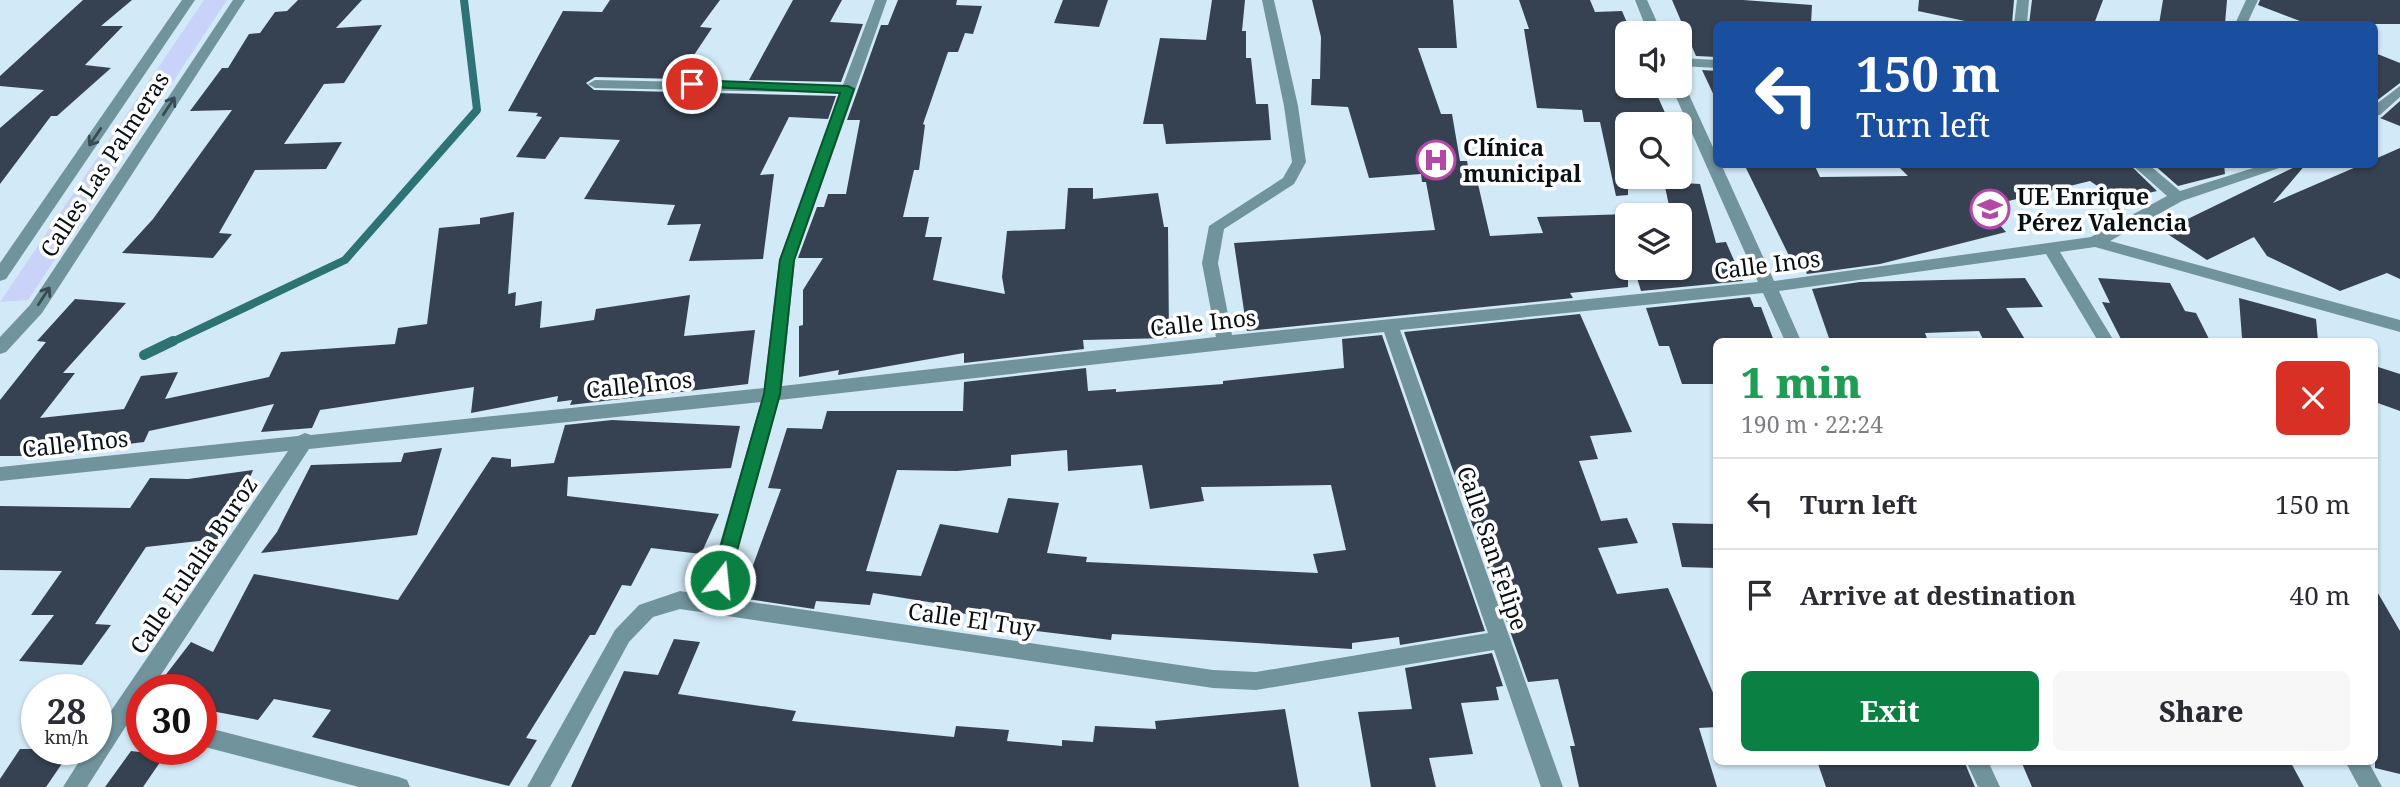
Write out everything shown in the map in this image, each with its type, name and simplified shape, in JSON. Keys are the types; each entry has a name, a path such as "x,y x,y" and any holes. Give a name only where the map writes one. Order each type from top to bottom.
{"street":[{"name":"Calles Las Palmeras","path":"0,275 189,0"},
{"name":"Calles Las Palmeras","path":"0,348 36,309 239,0"},
{"path":"712,606 772,394 787,260 881,0"},
{"path":"1225,342 1210,263 1217,226 1289,181 1299,162 1291,106 1268,0"},
{"path":"1641,0 1650,21"},
{"path":"2021,21 2023,0"},
{"path":"2242,21 2252,0"},
{"path":"1692,63 1713,65"},
{"path":"595,84 848,89"},
{"path":"2378,109 2400,90"},
{"path":"1683,98 1713,163"},
{"path":"1715,168 1792,338"},
{"path":"2143,168 2177,197"},
{"path":"2095,242 2177,197 2271,168"},
{"name":"Calle Inos","path":"0,474 305,440 772,394 1225,342 1769,287 2095,242 2400,326"},
{"path":"2051,250 2104,338"},
{"name":"Calle San Felipe","path":"1390,325 1498,640 1552,787"},
{"name":"Calle Eulalia Buroz","path":"74,787 305,440"},
{"name":"Calle El Tuy","path":"538,787 622,636 646,611 680,600 1213,679 1256,681 1498,640"},
{"path":"120,715 126,717"},
{"path":"217,740 399,787"},
{"path":"1979,765 1989,787"},
{"path":"2358,765 2371,787"}],"shaded area":[{"path":"204,0 227,0 28,300 0,302"}],"building":[{"path":"83,0 132,0 101,26 123,26 85,65 111,68 57,116 51,116 0,184 0,128 44,90 0,86 0,76"},
{"path":"298,0 362,0 336,28 382,25 344,83 324,84 284,144 342,142 326,169 255,170 219,233 232,234 213,258 122,253 153,219 232,110 190,111 222,68 228,68 249,34 260,33 275,12 287,11"},
{"path":"610,0 720,0 700,27 712,28 678,79 595,77 586,83 594,90 836,96 828,119 789,117 760,175 774,174 763,259 689,261 701,224 667,225 675,205 584,199 620,140 560,137 545,159 516,157 542,117 536,116 538,113 508,111 563,11 602,12"},
{"path":"793,0 842,0 830,22 863,24 841,82 749,80"},
{"path":"898,0 957,0 956,5 982,6 973,34 965,33 958,52 948,52 923,124 919,170 914,170 903,217 929,217 925,237 942,237 933,280 1005,294 1002,277 1007,231 1065,229 1068,188 1093,188 1093,199 1158,193 1164,227 1168,227 1169,338 1083,340 1084,349 964,363 964,353 838,375 839,370 799,377 799,326 803,325 803,290 823,258 798,258 817,207 824,207 828,194 846,194 860,120 847,120 881,25 888,25"},
{"path":"1063,0 1108,0 1099,27 1054,23"},
{"path":"1212,0 1245,0 1242,31 1246,31 1246,58 1251,58 1256,104 1268,104 1271,140 1166,144 1163,124 1143,124 1160,38 1206,40"},
{"path":"1312,0 1453,0 1457,48 1418,48 1441,114 1452,114 1460,161 1467,161 1471,184 1478,184 1490,236 1543,233 1537,217 1615,214 1615,280 1628,280 1628,287 1570,293 1573,298 1247,331 1234,243 1435,230 1426,182 1422,182 1421,174 1369,178 1348,107 1311,105 1312,79 1320,79 1321,37"},
{"path":"1519,0 1590,0 1595,12 1622,11 1626,21 1615,21 1615,98 1658,98 1665,112 1615,112 1615,189 1628,189 1628,195 1616,196 1600,122 1584,122 1582,110 1537,108 1524,29 1529,29"},
{"path":"1672,0 1743,0 1812,5 1811,21 1713,21 1713,57 1696,56 1692,47 1692,21 1681,21"},
{"path":"1919,0 2014,0 2012,21 1965,21 1918,11"},
{"path":"2032,0 2103,0 2095,21 2029,21"},
{"path":"2163,0 2227,0 2225,21 2160,21"},
{"path":"2260,0 2400,0 2400,24 2378,24 2378,21 2300,21 2258,5"},
{"path":"2378,54 2400,63 2400,83 2378,100"},
{"path":"1702,70 1713,71 1713,93"},
{"path":"2400,101 2400,126 2380,118 2382,117"},
{"path":"2400,148 2400,279 2387,273 2340,291 2267,256 2254,237 2207,260 2163,231 2293,168 2303,168 2273,203 2354,168 2378,168 2378,158"},
{"path":"1746,168 1816,168 1820,177 1908,176 1900,168 2133,168 2157,191 2118,200 2090,181 1984,207 2006,232 1880,264 1807,274 1804,267 1795,268"},
{"path":"2158,168 2224,168 2225,174 2178,186"},
{"path":"1692,184 1700,184 1716,243 1726,242 1743,281 1641,291 1638,280 1692,280 1692,203 1668,203 1665,189 1692,189"},
{"path":"514,212 508,294 516,292 515,306 542,301 540,328 594,320 596,309 690,295 684,336 755,330 748,384 570,405 572,400 557,402 558,396 471,413 474,387 320,410 312,428 261,432 274,404 149,431 144,442 33,456 0,456 0,400 46,342 37,341 75,299 126,303 63,373 75,373 40,418 124,409 141,376 178,372 165,399 269,377 281,352 395,344 398,328 427,324 439,228 480,224 480,218"},
{"path":"2025,278 2043,307 2006,308 2024,338 1982,338 1979,331 1925,333 1927,338 1829,338 1812,289 1860,282"},
{"path":"2098,278 2170,283 2185,311 2196,313 2208,338 2120,338 2102,302 2110,303"},
{"path":"1750,297 1754,307 1761,307 1773,338 1713,338 1713,384 1682,384 1669,346 1659,346 1646,308"},
{"path":"2239,298 2316,319 2318,338 2242,338"},
{"path":"1580,314 1632,432 1590,436 1598,459 1579,461 1601,521 1627,518 1638,543 1598,548 1617,594 1668,588 1713,693 1713,727 1699,728 1717,787 1579,787 1570,746 1575,746 1558,679 1528,682 1404,332"},
{"path":"1382,335 1485,631 1400,645 1399,637 1352,643 1352,649 1112,634 1111,640 1028,630 1031,622 974,616 940,608 941,604 873,593 870,605 816,601 814,609 741,598 781,489 768,488 787,428 822,429 827,411 963,411 964,382 1086,368 1088,391 1116,389 1116,392 1223,384 1223,381 1344,368 1342,339","holes":["1067,450 1068,471 1142,465 1150,509 1204,501 1201,487 1331,485 1346,550 1313,554 1318,573 1086,562 1087,557 1047,553 1059,503 1008,498 998,533 940,524 921,576 866,571 897,470 957,471 1011,466 1011,455"]},
{"path":"2378,367 2400,374 2400,411 2378,403"},
{"path":"612,420 740,426 731,468 568,477 567,496 719,514 701,554 651,548 631,586 622,585 595,635 590,635 526,738 537,740 509,786 312,737 331,710 274,699 258,720 217,712 217,674 166,674 191,642 213,652 254,574 398,600 492,457 511,459 511,467 554,463 565,425"},
{"path":"442,448 417,535 261,553 277,532 311,465 401,462 404,453"},
{"path":"253,470 225,538 146,547 95,624 111,625 82,665 19,661 54,615 31,615 62,571 0,570 0,506 130,508 150,478 188,479"},
{"path":"1672,523 1713,524 1713,568 1682,567"},
{"path":"2378,593 2400,631 2400,774 2375,768 2375,765 2378,765"},
{"path":"674,639 700,642 678,694 796,711 792,721 954,737 956,726 1009,730 1007,741 1062,746 1062,740 1093,742 1095,726 1156,729 1155,721 1285,709 1299,787 571,787 624,671 658,675"},
{"path":"1492,653 1503,686 1496,687 1499,700 1461,703 1473,754 1429,758 1436,787 1371,787 1358,712 1412,709 1405,668"},
{"path":"20,749 21,765 61,765 46,787 0,787 0,779"},
{"path":"126,758 126,765 158,765 143,787 105,787"},
{"path":"1818,765 1966,765 1975,787 1826,787"},
{"path":"2023,765 2292,765 2304,787 2032,787"}],"waterway":[{"path":"170,343 345,260 477,110 464,0"},
{"path":"144,355 173,341"}],"place":[{"name":"Clínica municipal","path":"1436,160"},
{"name":"UE Enrique Pérez Valencia","path":"1990,209"}],"route":[{"path":"692,84 848,89 787,260 772,394 720,580"}]}
